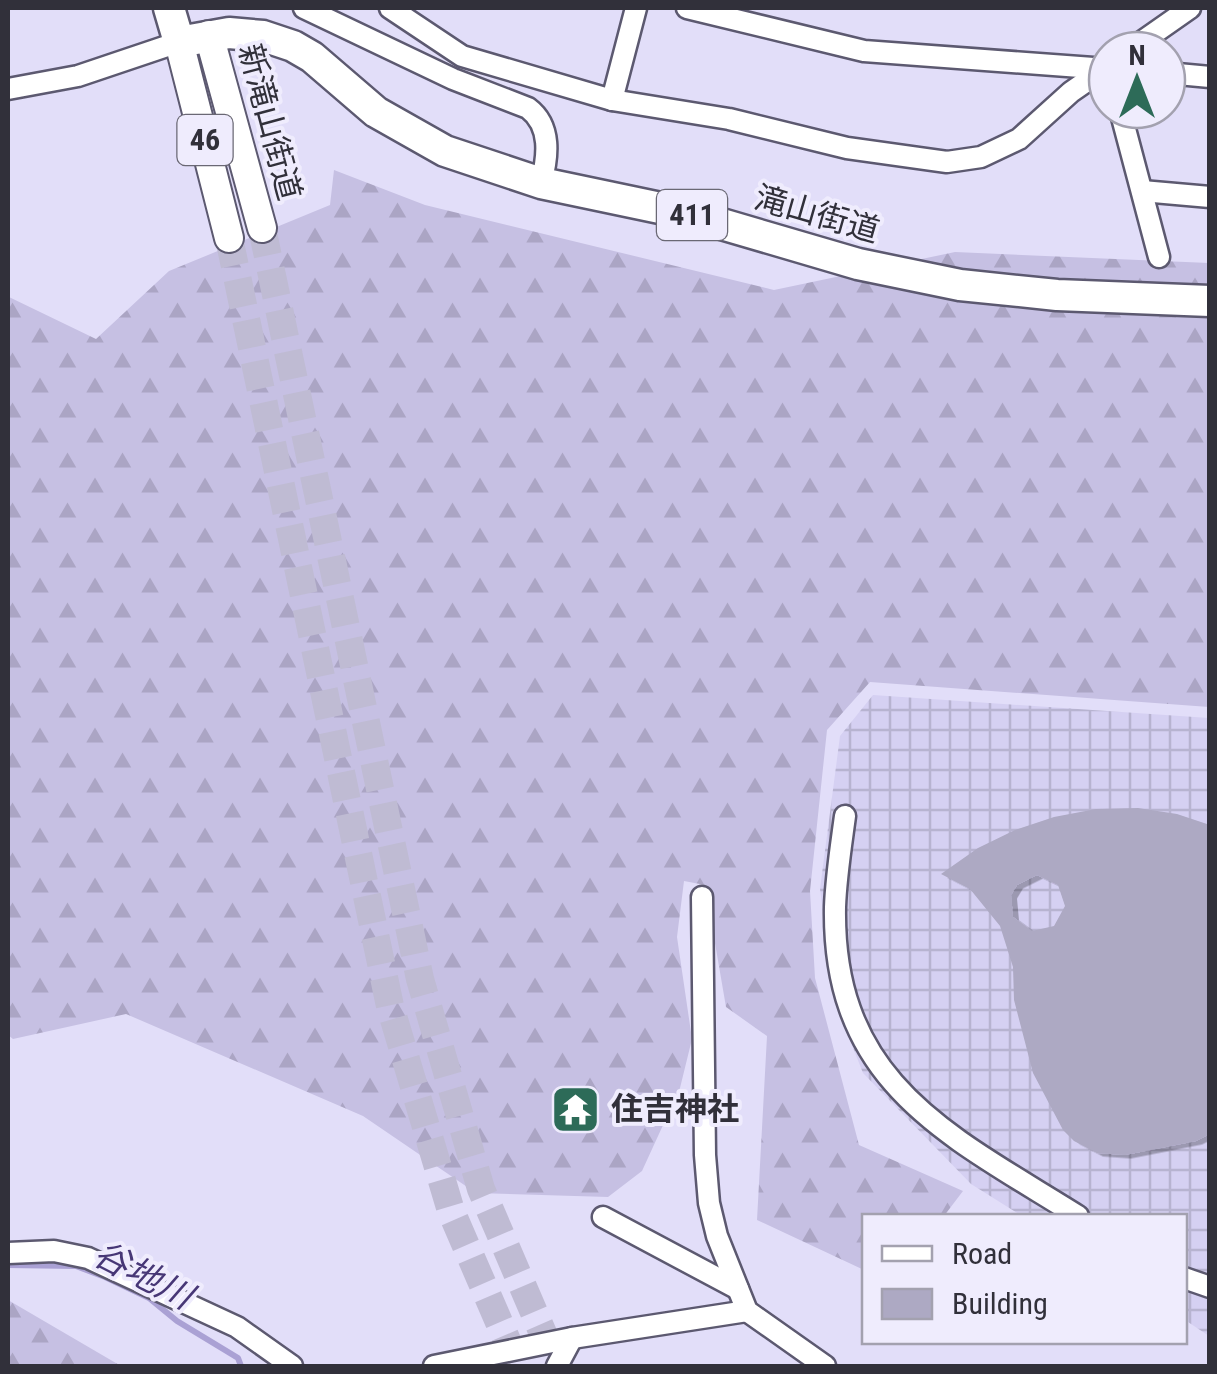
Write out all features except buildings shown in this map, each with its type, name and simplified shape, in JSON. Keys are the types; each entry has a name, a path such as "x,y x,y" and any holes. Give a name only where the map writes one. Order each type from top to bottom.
{"highway":[{"path":"170,8 179,42"},
{"name":"滝山街道","path":"179,42 206,21 294,46 408,133 445,151 541,183 684,213 858,264 960,285 1057,295 1210,300"}],"main road":[{"name":"新滝山街道","path":"206,21 262,228"},
{"name":"新滝山街道","path":"179,42 229,238"}],"street":[{"path":"304,8 467,86 528,108 537,116 546,140 547,162 541,183"},
{"path":"390,8 462,56 612,100 729,119 847,148 947,162 981,157 1020,138 1087,81"},
{"path":"612,100 636,8"},
{"path":"687,8 864,52 1087,68"},
{"path":"1159,30 1190,8"},
{"path":"8,89 78,76 179,42"},
{"path":"1125,130 1159,257"},
{"path":"1142,191 1210,196"},
{"path":"844,816 835,906 838,947 846,994 863,1040 895,1088 933,1124 1075,1214"},
{"path":"702,897 709,1203 747,1311 825,1366"},
{"path":"604,1217 738,1289"},
{"path":"8,1253 54,1251 88,1258 237,1328 292,1366"},
{"path":"434,1366 572,1338 747,1311"},
{"path":"556,1366 572,1338"}],"shaded area":[{"path":"873,695 1209,718 1209,1336 1187,1321 1187,1214 1019,1214 971,1184 863,1073 835,1002 820,889 840,736"}],"green space":[{"path":"334,170 425,205 774,290 955,252 1209,263 1209,707 870,682 827,730 810,891 815,978 859,1145 963,1191 946,1214 862,1214 862,1269 757,1220 767,1036 726,1007 705,885 684,881 677,937 692,1039 680,1088 642,1171 608,1197 476,1193 363,1116 126,1014 13,1039 8,1035 8,299 96,339 169,271 330,205"},
{"path":"8,1300 121,1366 8,1366"}],"waterway":[{"name":"谷地川","path":"8,1265 76,1266 105,1277 149,1298 177,1321 238,1358 241,1366"}],"tunnel":[{"path":"262,228 420,979 481,1189 557,1366"},
{"path":"229,238 390,1006 451,1211 518,1366"}],"place":[{"name":"住吉神社","path":"576,1109"}]}
